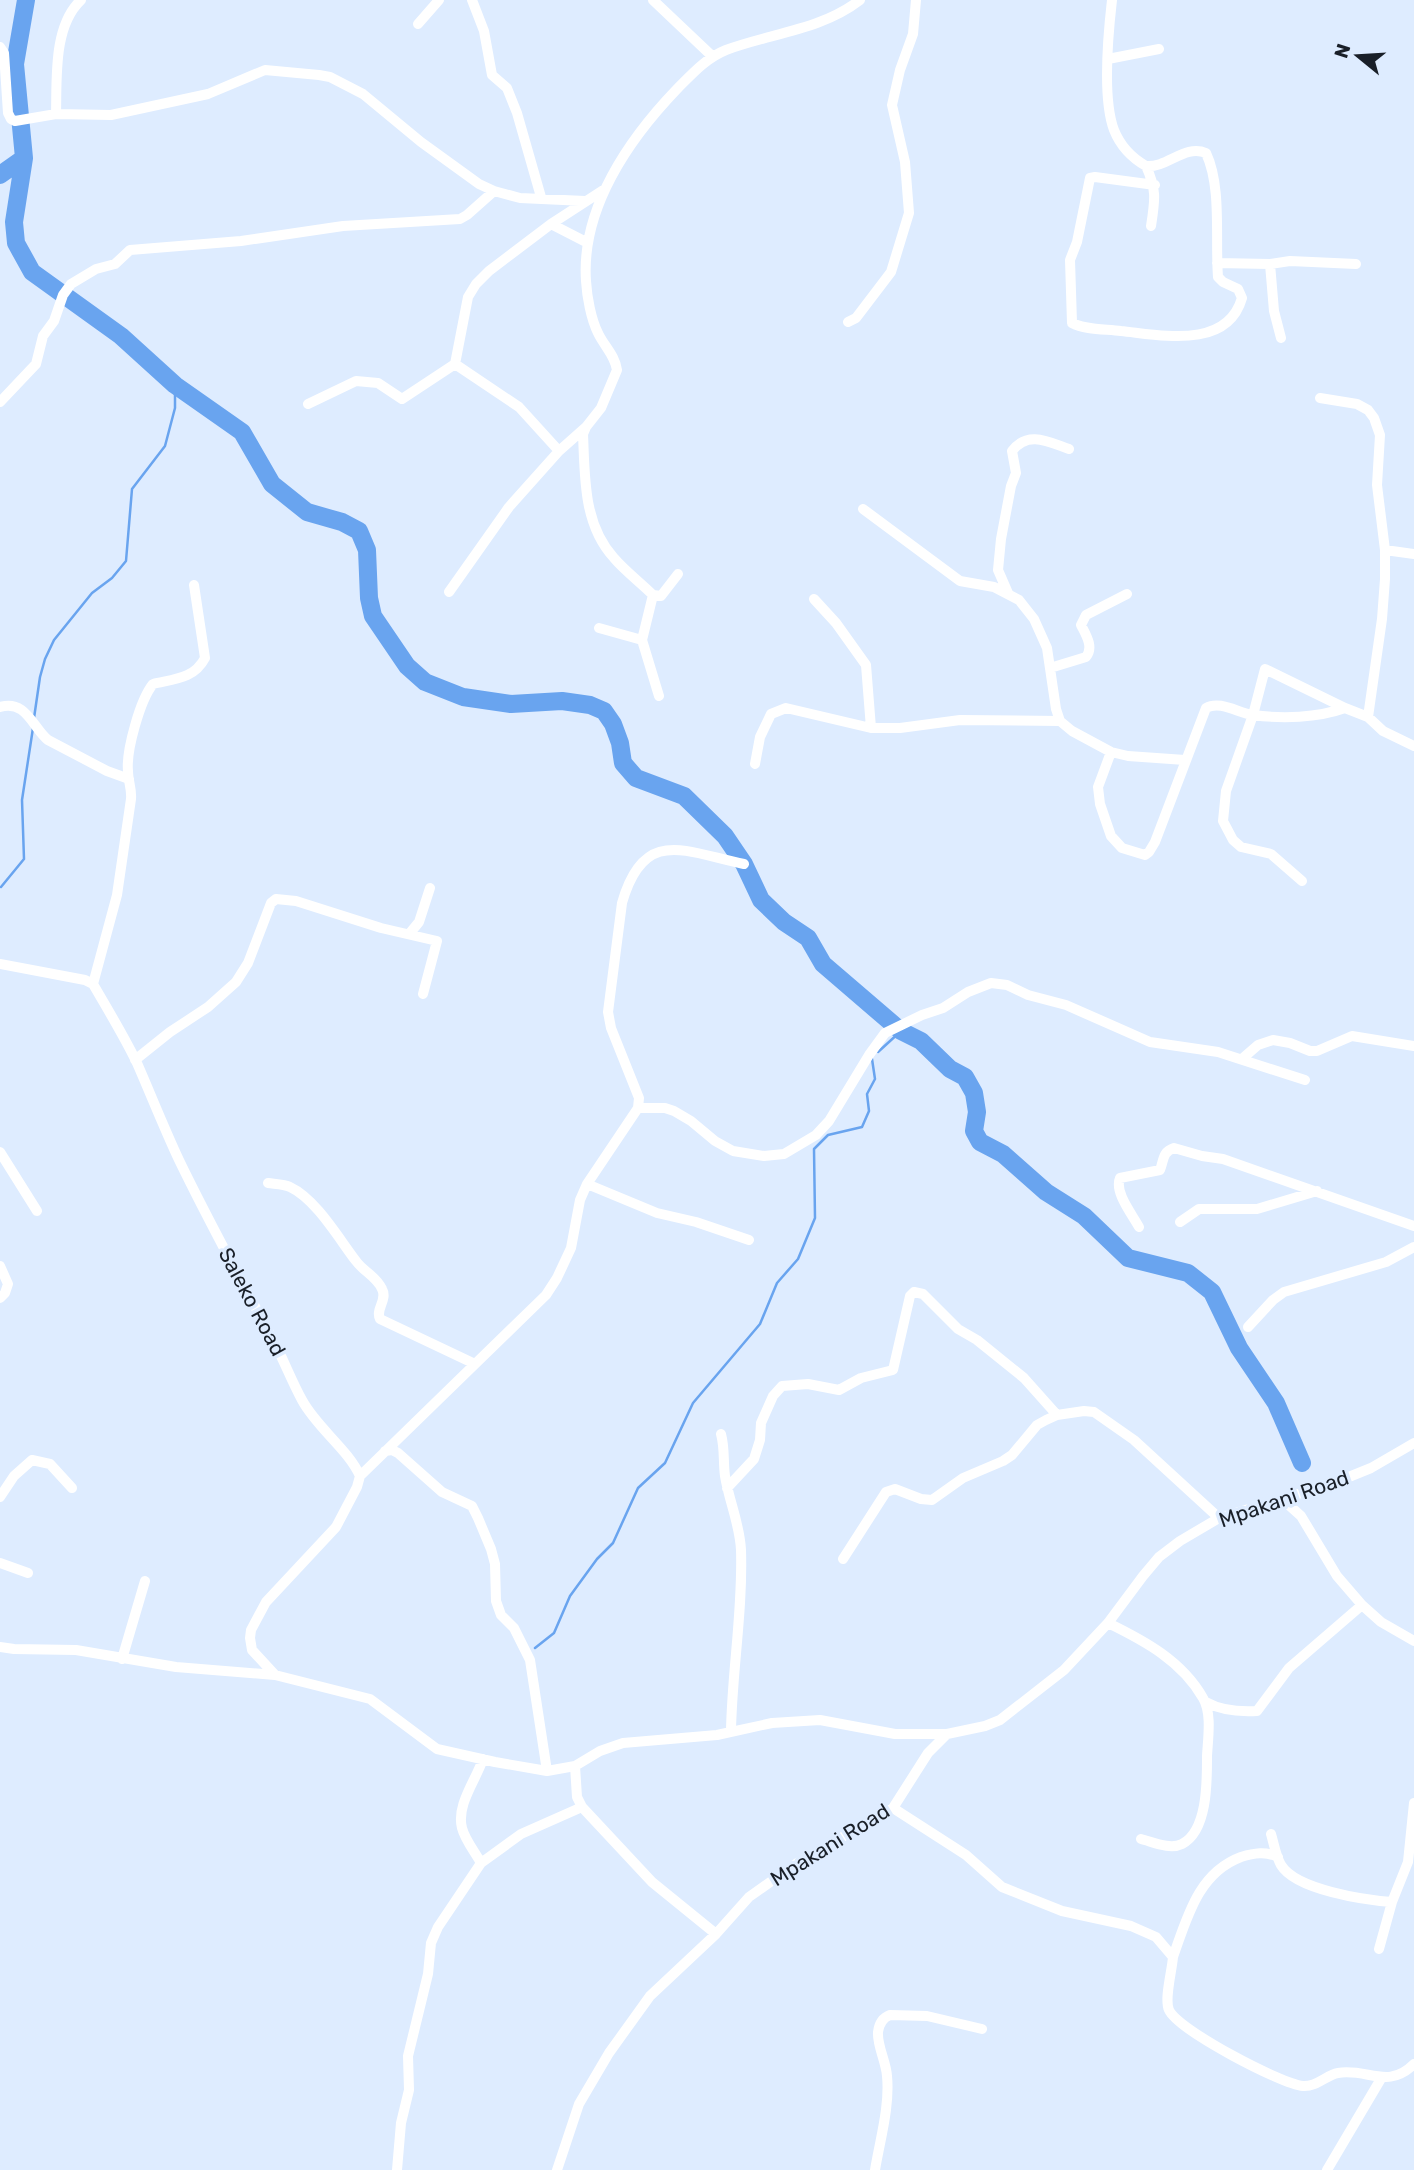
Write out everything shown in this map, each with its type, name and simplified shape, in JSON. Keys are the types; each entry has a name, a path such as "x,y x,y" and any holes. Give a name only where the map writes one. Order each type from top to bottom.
{"street":[{"path":"56,114 57,51 73,7 81,0"},
{"path":"418,24 439,0"},
{"path":"472,0 484,31 492,75 506,88 517,113 541,197"},
{"path":"653,0 712,56"},
{"path":"449,592 509,507 601,408 617,370 593,318 586,284 588,243 605,189 637,133 712,56 790,30 821,23 843,13 860,0"},
{"path":"848,322 856,318 891,272 909,213 905,162 892,105 900,70 913,34 916,0"},
{"path":"1112,0 1108,60 1111,120 1124,147 1146,166 1155,185 1151,226"},
{"path":"0,47 5,53 9,117 15,121 56,114 111,116 208,94 265,70 324,76 363,94 421,142 479,184 520,198 585,201"},
{"path":"1108,60 1159,49"},
{"path":"1146,166 1159,165 1190,151 1206,153 1211,163 1215,192 1220,280 1238,289 1242,298 1232,319 1219,329 1188,336 1164,336 1077,326 1072,323 1070,260 1079,236 1090,178 1155,185"},
{"path":"308,404 356,381 378,383 402,399 455,365 468,297 476,284 551,224 605,189"},
{"path":"0,402 32,369 43,336 54,321 63,295 71,284 96,269 115,264 130,250 242,241 351,225 460,219 494,191"},
{"path":"551,224 588,243"},
{"path":"1217,263 1269,264 1290,261 1356,264"},
{"path":"1269,264 1274,311 1281,338"},
{"path":"455,365 519,407 559,451"},
{"path":"1320,398 1357,404 1368,410 1380,435 1377,485 1385,550 1382,619 1368,717"},
{"path":"586,427 583,434 586,492 594,525 603,544 653,595 661,596 678,574"},
{"path":"1008,593 998,570 1011,486 1016,473 1012,451 1018,443 1033,438 1069,449"},
{"path":"863,509 960,581 994,587 1019,600 1034,619 1047,648 1056,709 1060,721 1072,732 1111,752 1128,756 1185,760"},
{"path":"1385,550 1414,554"},
{"path":"0,964 85,979 93,984 117,895 131,799 129,759 143,703 153,684 184,678 194,672 205,658 194,585"},
{"path":"1050,668 1086,657 1090,652 1089,644 1081,625 1086,615 1127,594"},
{"path":"653,595 642,640 659,696"},
{"path":"814,599 836,623 866,665 871,728"},
{"path":"599,628 642,640"},
{"path":"1302,881 1270,854 1241,847 1233,840 1223,821 1226,791 1265,669 1368,717 1383,731 1414,746"},
{"path":"1111,752 1098,787 1100,804 1111,836 1122,848 1145,855 1155,842 1206,708 1211,705 1219,706 1252,715 1311,716 1345,708"},
{"path":"0,706 15,707 34,720 48,740 107,771 129,779"},
{"path":"755,764 761,737 772,714 786,708 871,728 900,729 960,720 1060,721"},
{"path":"275,1675 253,1650 250,1638 251,1630 266,1602 337,1527 360,1476 546,1295 570,1248 580,1200 587,1184 638,1108 639,1098 611,1028 608,1012 618,921 626,888 636,869 649,857 672,849 688,850 744,864"},
{"path":"410,933 419,922 430,888"},
{"path":"135,1060 208,1007 236,982 248,963 268,910 276,899 296,901 381,928 437,941 423,994"},
{"path":"638,1108 665,1108 674,1111 733,1151 764,1156 784,1154 816,1135 829,1121 869,1055 886,1033 943,1008 978,987 997,982 1028,995 1066,1005 1150,1042 1193,1047 1243,1058 1305,1080"},
{"name":"Saleko Road","path":"93,984 135,1060 209,1223 302,1399 317,1423 360,1476"},
{"path":"1243,1058 1258,1045 1273,1040 1310,1051 1317,1051 1352,1037 1414,1046"},
{"path":"1139,1227 1118,1188 1118,1181 1120,1178 1160,1170 1166,1152 1174,1148 1223,1159 1414,1226"},
{"path":"0,1152 37,1211"},
{"path":"268,1183 290,1186 337,1232 358,1264 382,1288 383,1301 378,1317 475,1364"},
{"path":"587,1184 657,1213 696,1222 749,1240"},
{"path":"1180,1222 1199,1209 1257,1209 1317,1191"},
{"path":"1248,1327 1284,1292 1386,1262 1414,1247"},
{"path":"0,1266 8,1283 0,1298"},
{"path":"727,1488 754,1459 760,1440 761,1423 773,1396 782,1387 808,1384 839,1390 861,1378 894,1370 910,1296 914,1292 923,1294 957,1329 977,1340 1024,1378 1057,1415"},
{"path":"843,1559 886,1492 895,1489 921,1499 932,1500 963,1478 1003,1461 1019,1448 1037,1425 1057,1415 1084,1411 1094,1412 1152,1454 1219,1518"},
{"path":"721,1434 724,1472 741,1550 738,1643 732,1687 731,1731"},
{"name":"Mpakani Road","path":"557,2170 579,2104 609,2053 650,1996 716,1934 749,1897 797,1863 893,1808 928,1754 947,1734 1000,1720 1064,1670 1108,1623 1159,1557 1180,1541 1219,1518 1354,1475 1389,1459 1414,1443"},
{"path":"384,1451 398,1453 442,1492 471,1506 478,1518 495,1564 496,1601 501,1615 514,1628 530,1660 547,1771"},
{"path":"0,1497 14,1476 33,1460 50,1464 72,1488"},
{"path":"1281,1498 1301,1516 1337,1576 1362,1605 1381,1622 1414,1641"},
{"path":"0,1563 27,1573"},
{"path":"122,1658 145,1581"},
{"path":"1108,1623 1171,1660 1206,1702 1216,1708 1257,1711 1289,1668 1362,1605"},
{"path":"0,1647 76,1650 176,1667 275,1675 370,1699 437,1749 547,1771 575,1766 600,1751 623,1743 679,1739 772,1723 820,1720 895,1734 947,1734"},
{"path":"1141,1839 1171,1847 1180,1846 1196,1828 1202,1814 1207,1785 1206,1702"},
{"path":"481,1863 463,1829 461,1817 483,1759"},
{"path":"575,1766 577,1797 582,1807 652,1882 716,1934"},
{"path":"1379,1948 1392,1902 1408,1862 1414,1803"},
{"path":"397,2170 401,2123 409,2090 408,2056 428,1974 431,1943 438,1927 481,1863 521,1834 582,1807"},
{"path":"893,1808 966,1855 1002,1887 1062,1911 1096,1916 1131,1926 1156,1937 1173,1957"},
{"path":"1271,1834 1281,1866 1297,1879 1346,1896 1392,1902"},
{"path":"1278,1857 1269,1853 1251,1854 1235,1860 1206,1880 1193,1904 1173,1957 1167,2001 1169,2011 1180,2023 1231,2055 1304,2086 1313,2085 1336,2073 1395,2077 1405,2073 1414,2064"},
{"path":"875,2170 883,2124 887,2076 877,2036 884,2017 927,2016 982,2029"},
{"path":"1326,2170 1382,2077"}],"waterway":[{"path":"26,0 15,64 24,158 14,222 16,243 32,272 121,336 175,385 242,432 272,484 307,512 342,522 359,531 367,550 369,598 373,616 407,666 425,682 463,697 511,704 562,701 590,705 604,711 613,724 620,743 623,763 636,778 684,796 725,836 744,864 761,900 784,922 808,938 823,964 901,1031 921,1041 950,1069 965,1077 974,1093 977,1112 974,1131 980,1142 1003,1154 1046,1192 1084,1216 1128,1258 1188,1273 1212,1292 1239,1348 1276,1403 1302,1463"},
{"path":"0,175 24,158"},
{"path":"34,718 40,677 54,640 92,593 112,578 126,561 132,489 165,446 175,408 175,385"},
{"path":"1,887 24,859 22,800 33,728"},
{"path":"878,1052 901,1031"},
{"path":"535,1648 554,1633 570,1596 597,1559 613,1543 638,1488 665,1463 693,1403 760,1324 777,1283 798,1259 815,1218 814,1149 828,1135 862,1127 869,1111 867,1094 875,1079 872,1059"}]}
